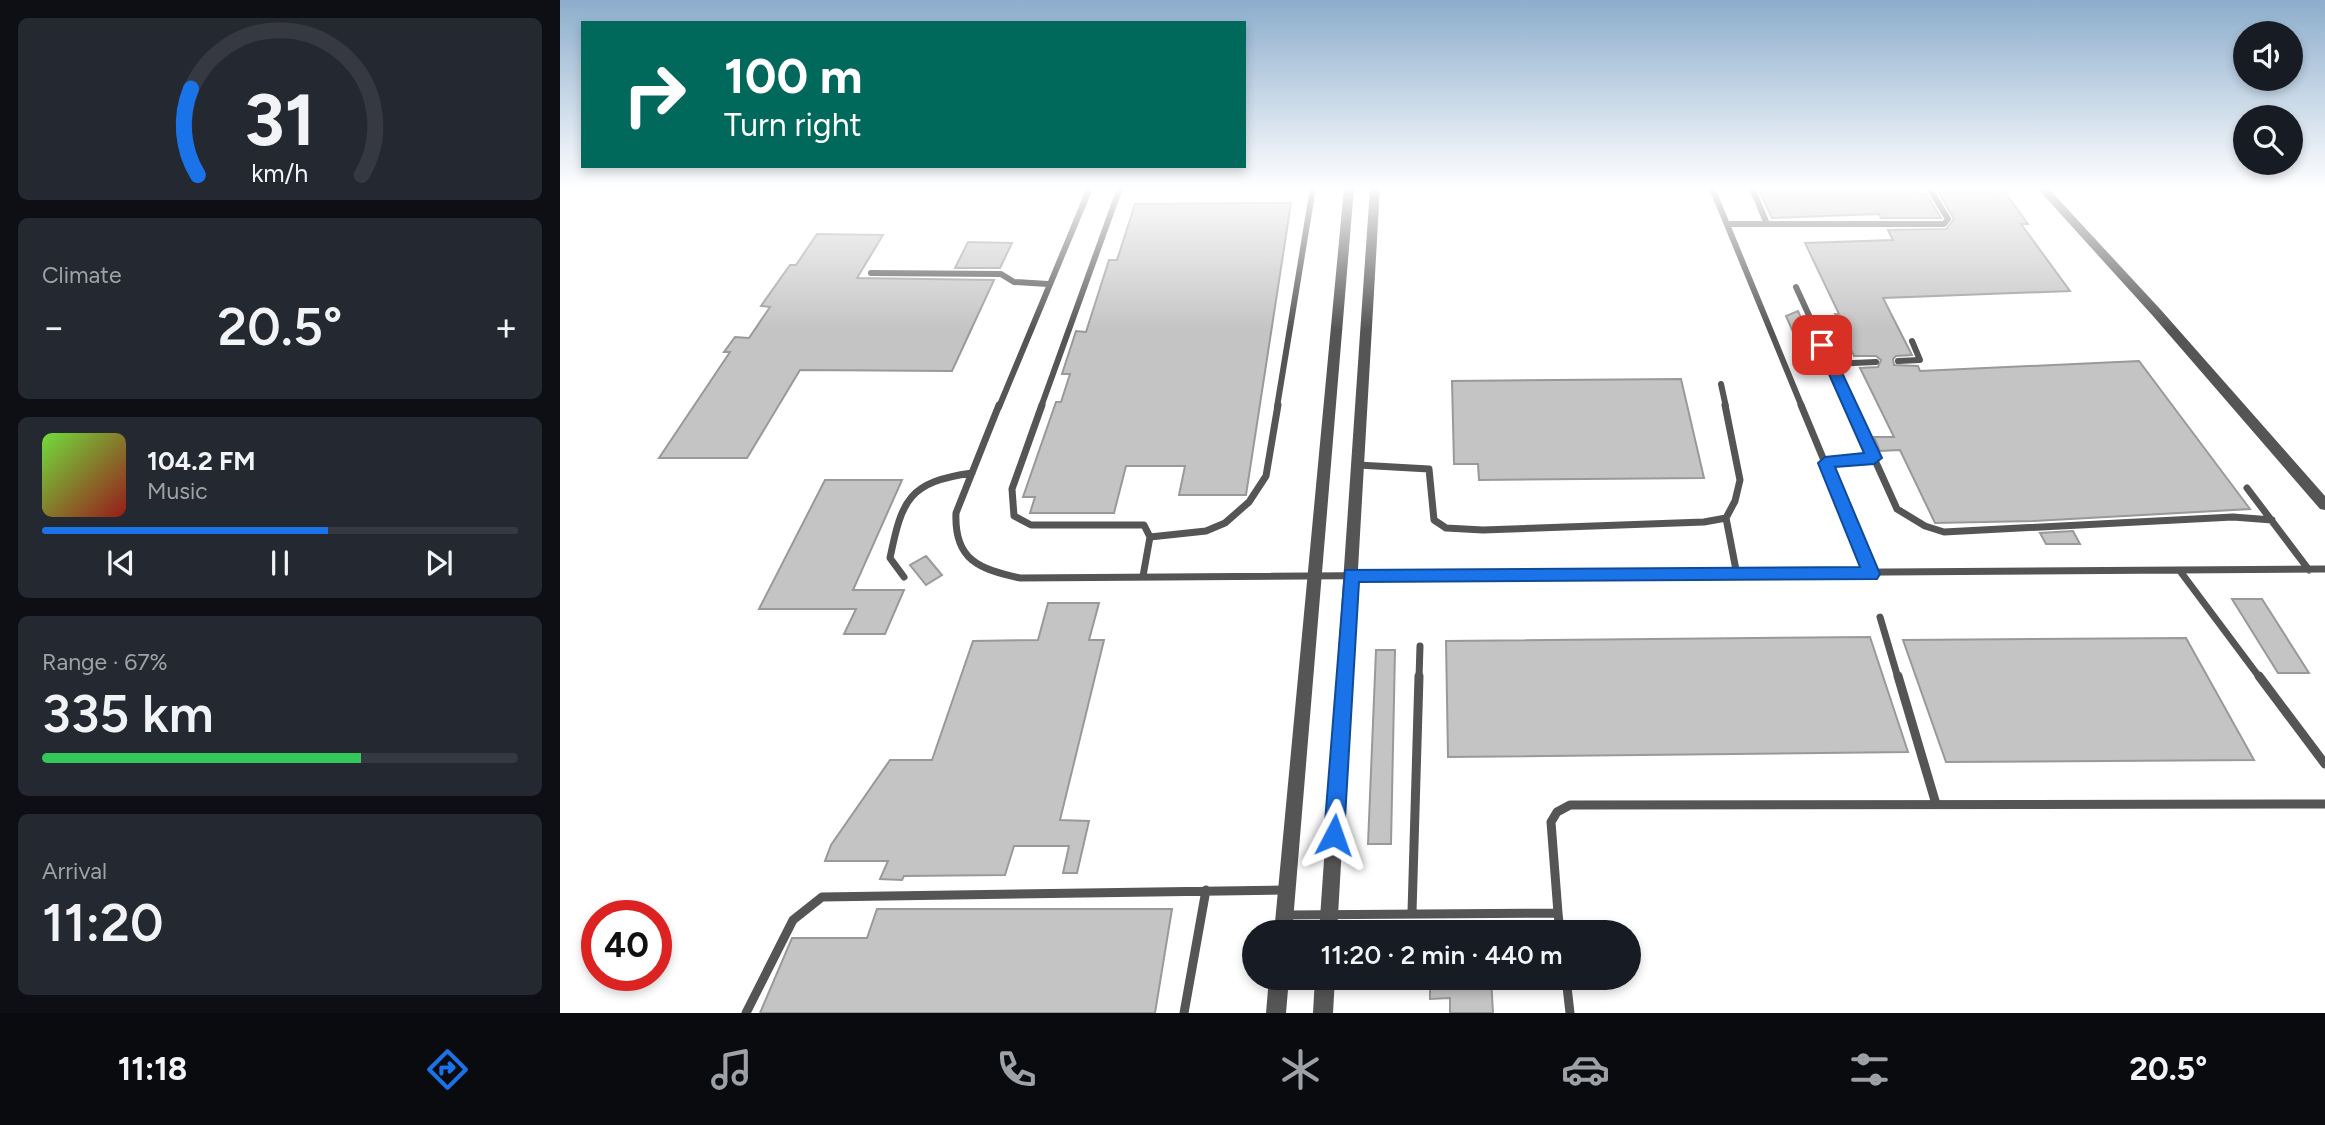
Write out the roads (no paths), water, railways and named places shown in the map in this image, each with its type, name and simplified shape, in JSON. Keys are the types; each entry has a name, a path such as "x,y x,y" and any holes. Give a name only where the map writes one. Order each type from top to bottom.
{"street":[{"path":"1284,920 1345,235"},
{"path":"1329,920 1372,235"},
{"path":"2085,235 2325,505"},
{"path":"1276,1013 1278,990"},
{"path":"1322,1013 1324,990"}],"lane":[{"path":"1069,235 972,473 954,524 961,550 977,564 994,573 1020,578 2325,569"},
{"path":"1103,235 1012,488 1014,516 1031,525 1144,525 1150,537 1143,576"},
{"path":"1150,537 1207,531 1245,506 1260,490 1266,476 1305,235"},
{"path":"1732,235 1871,574"},
{"path":"871,273 1001,274 1014,282 1048,284"},
{"path":"1796,287 1897,509 1924,526 1944,532 2233,517 2272,520"},
{"path":"1898,361 1920,360 1920,354 1912,341"},
{"path":"1831,364 1876,362"},
{"path":"1721,384 1740,480 1735,500 1726,518 1737,575"},
{"path":"1825,463 1874,458"},
{"path":"1358,464 1429,469 1434,520 1446,527 1483,530 1704,522 1726,518"},
{"path":"904,577 890,558 897,520 918,488 929,480 972,473"},
{"path":"2247,488 2309,570"},
{"path":"2180,571 2325,764"},
{"path":"1880,617 1936,804"},
{"path":"1412,912 1420,646"},
{"path":"1559,920 1550,822 1557,812 1570,805 2325,803"},
{"path":"1184,1013 1206,890"},
{"path":"746,1013 793,920 822,897 1287,891"},
{"path":"1285,915 1558,913"},
{"path":"1567,990 1570,1013"}]}
